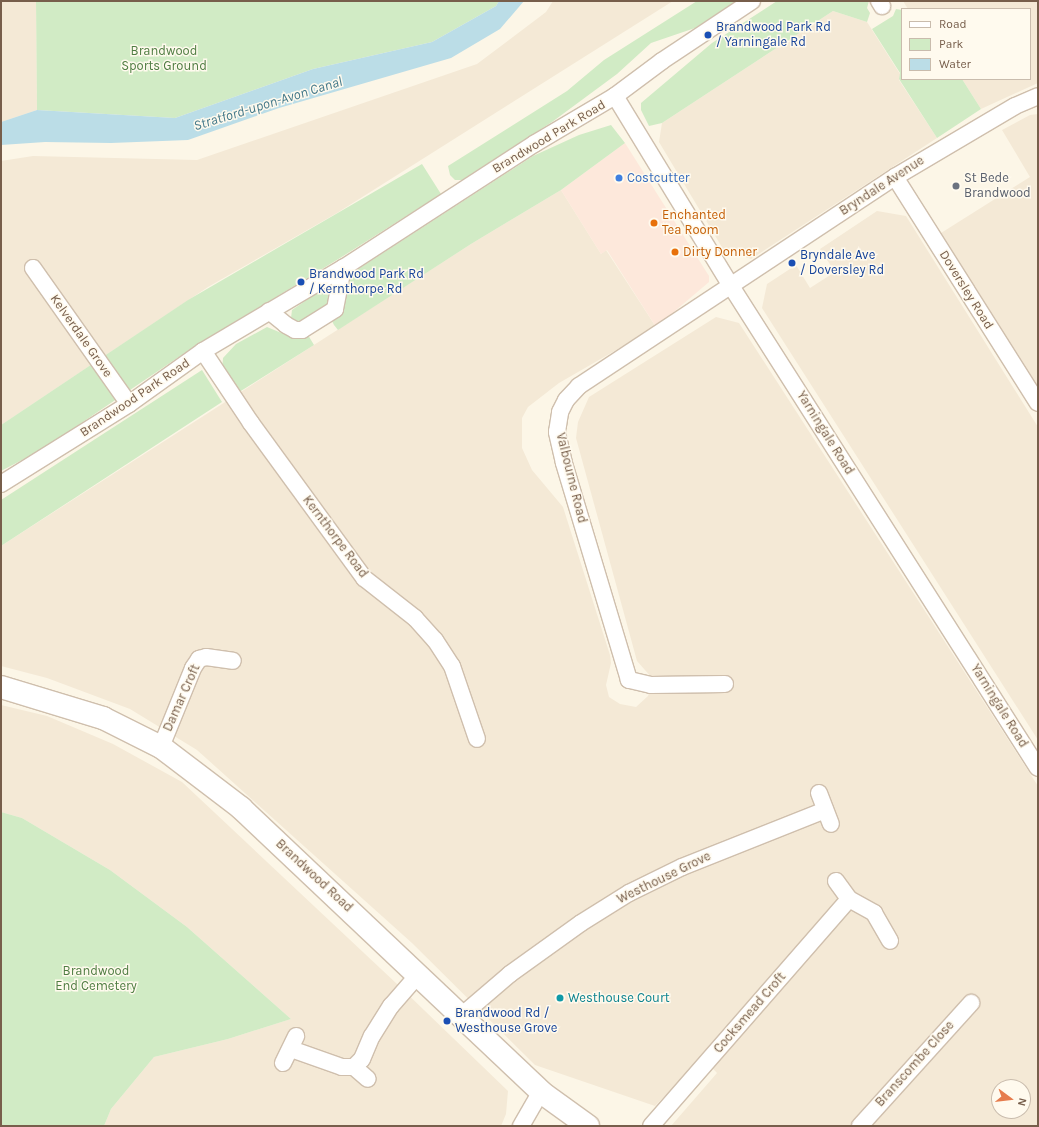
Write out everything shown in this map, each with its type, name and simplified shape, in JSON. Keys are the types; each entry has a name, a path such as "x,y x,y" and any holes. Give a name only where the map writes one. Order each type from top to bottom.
{"street":[{"name":"Brandwood Park Road","path":"1,484 128,404 203,351 343,268 534,144 616,96 662,61 752,1"},
{"name":"Yarningale Road","path":"616,96 731,286 1038,768"},
{"name":"Bryndale Avenue","path":"731,286 895,176 1015,106 1038,96"},
{"name":"Doversley Road","path":"895,176 1038,403"},
{"name":"Kelverdale Grove","path":"33,268 128,404"},
{"path":"269,311 286,325 295,330 302,330 335,309 343,268"},
{"name":"Valbourne Road","path":"725,684 652,685 630,680 564,463 557,432 560,412 566,400 579,386 731,286"},
{"name":"Kernthorpe Road","path":"203,351 251,423 364,578 415,618 435,640 452,666 477,739"},
{"name":"Damar Croft","path":"162,747 193,668 200,659 206,657 233,661"},
{"name":"Brandwood Road","path":"1,687 103,718 162,747 241,808 541,1092 588,1126"},
{"name":"Westhouse Grove","path":"461,1016 510,974 629,892 682,867 828,817 819,793"},
{"path":"836,881 849,899 874,914 890,941"},
{"name":"Cocksmead Croft","path":"651,1126 849,899"},
{"path":"290,1050 342,1068 354,1067 362,1059 372,1036 391,1006 418,975"},
{"name":"Branscombe Close","path":"860,1126 970,1003"},
{"path":"354,1067 368,1079"},
{"path":"521,1126 541,1092"}],"shaded area":[{"path":"1,1 36,1 37,110 1,122"},
{"path":"553,1 673,1 337,213 208,287 1,425 1,161 33,156 197,160 477,64 546,12"},
{"path":"903,1 1038,1 1038,83 981,109 963,80 1031,80 1031,8 907,8"},
{"path":"833,11 867,22 900,74 899,80 937,138 751,259 723,249 659,142 662,123"},
{"path":"1038,114 1038,386 941,233 1030,177 1002,130 1030,115"},
{"path":"625,143 709,276 709,282 656,327 607,250 601,254 561,190"},
{"path":"561,190 601,254 606,250 656,327 559,383 528,407 522,418 522,448 532,470 563,507 610,655 611,663 606,685 609,697 620,704 636,707 648,696 652,686 652,678 637,661 576,438 578,422 589,397 716,317 739,323 1038,786 1038,1126 671,1126 717,1073 702,1057 655,1106 535,1065 412,943 197,750 130,709 47,678 1,666 1,546 471,244"},
{"path":"877,211 906,216 1038,427 1038,740 762,308 767,284 796,265 810,288 835,272 820,249"},
{"path":"1,705 47,716 113,744 182,782 397,984 508,1091 506,1114 501,1126 104,1126 111,1109 154,1057 228,1039 291,1019 187,927 110,870 22,818 1,812"}],"green space":[{"name":"Brandwood Sports Ground","path":"36,1 499,1 496,6 432,42 313,69 175,118 37,110"},
{"path":"697,1 738,1 695,28 651,43 617,74 552,122 462,180 455,180 450,175 448,166 567,91 604,60"},
{"path":"777,1 869,1 867,8 870,13 867,22 833,11 662,123 649,126 641,110 641,103 712,43"},
{"path":"896,9 901,10 901,80 963,80 981,109 937,138 899,79 900,73 872,29 893,16"},
{"path":"611,125 625,143 561,190 471,244 338,330 334,325 332,321 340,311 352,273 533,156 579,135"},
{"path":"422,164 441,194 340,258 189,350 43,449 1,471 1,425 188,300"},
{"path":"330,284 334,286 330,306 300,325 291,318 292,310"},
{"path":"267,327 296,339 308,335 314,345 236,394 222,370 223,358 236,344"},
{"path":"202,370 222,402 1,546 1,500"},
{"name":"Brandwood End Cemetery","path":"1,812 22,818 110,870 187,927 291,1019 228,1039 154,1057 111,1109 104,1126 1,1126"}],"water":[{"name":"Stratford-upon-Avon Canal","path":"499,1 524,1 500,29 451,58 279,108 188,140 111,143 45,142 1,145 1,122 37,110 175,118 313,69 432,42 496,6"}],"place":[{"name":"Brandwood Park Rd / Yarningale Rd","path":"708,35"},
{"name":"Costcutter","path":"619,178"},
{"name":"St Bede Brandwood","path":"956,186"},
{"name":"Enchanted Tea Room","path":"654,223"},
{"name":"Dirty Donner","path":"675,252"},
{"name":"Bryndale Ave / Doversley Rd","path":"792,263"},
{"name":"Brandwood Park Rd / Kernthorpe Rd","path":"301,282"},
{"name":"Westhouse Court","path":"560,998"},
{"name":"Brandwood Rd / Westhouse Grove","path":"447,1021"}]}
